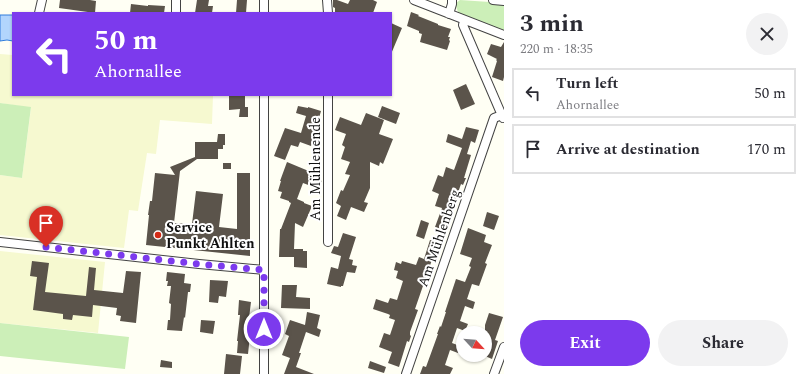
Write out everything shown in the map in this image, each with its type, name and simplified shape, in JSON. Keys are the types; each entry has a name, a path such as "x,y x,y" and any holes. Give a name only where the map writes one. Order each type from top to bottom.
{"street":[{"path":"39,12 42,0"},
{"path":"176,0 176,12"},
{"path":"264,0 264,12"},
{"path":"327,0 328,12"},
{"path":"414,0 504,34"},
{"path":"449,14 452,0"},
{"path":"493,0 504,1"},
{"name":"Am Mühlenberg","path":"406,374 494,118 503,117 463,25 464,20"},
{"path":"264,96 264,374"},
{"name":"Am Mühlenende","path":"328,96 328,242"},
{"path":"0,242 264,270"},
{"path":"494,374 504,347"}],"green space":[{"path":"460,0 504,3 504,31 459,13 456,3"},
{"path":"0,54 12,55 12,96 213,96 212,124 160,120 156,154 147,153 138,211 129,210 124,248 0,235 0,175 22,178 31,108 0,103"},
{"path":"0,103 31,107 22,178 0,175"},
{"path":"0,251 105,262 98,333 0,323"},
{"path":"0,323 129,337 125,369 0,356"}],"water":[{"path":"0,15 12,15 12,41 0,41"}],"building":[{"path":"60,0 96,1 95,12 59,8"},
{"path":"197,0 209,0 208,6 213,6 212,12 195,12"},
{"path":"237,0 247,0 246,12 236,12"},
{"path":"333,0 348,4 350,0 373,0 377,2 373,12 335,12 335,8 333,7"},
{"path":"131,4 165,6 164,12 130,12"},
{"path":"411,12 438,25 451,29 448,37 450,37 450,41 447,50 420,42 422,34 419,33 419,31 407,26"},
{"path":"392,23 402,28 392,52"},
{"path":"504,42 503,81 492,77 497,59 487,54 491,44 501,47"},
{"path":"466,84 475,104 461,110 453,90"},
{"path":"229,96 245,96 245,107 248,107 248,117 239,117 240,109 229,110"},
{"path":"298,106 321,111 311,146 300,142 298,147 291,145 285,160 274,156 285,128 301,133 306,116 296,113"},
{"path":"382,106 400,113 396,124 378,117"},
{"path":"366,113 384,120 379,134 393,139 383,164 380,162 379,166 370,162 370,188 364,202 368,203 364,212 351,207 346,220 337,216 341,206 336,203 341,190 343,191 350,175 345,174 350,162 341,159 345,147 342,145 346,134 335,130 340,117 361,125"},
{"path":"466,127 479,130 475,143 471,141 467,154 471,155 464,178 466,178 463,185 461,184 445,230 435,227 442,208 435,206 439,194 432,191 438,175 443,177 446,167 454,170 462,148 446,142 448,134 462,139"},
{"path":"218,134 225,134 225,145 223,145 223,149 218,149 218,159 197,159 180,171 174,223 192,224 196,191 223,194 219,227 237,229 237,173 250,173 250,256 146,245 148,215 150,201 152,201 155,173 175,175 170,167 195,157 195,142 217,142"},
{"path":"287,162 311,172 309,177 322,181 319,189 303,183 297,199 312,206 303,227 295,223 294,249 303,249 303,251 307,251 307,268 294,267 294,257 279,257 280,229 291,203 280,198 282,192 278,191"},
{"path":"223,163 231,163 231,169 223,169"},
{"path":"487,212 499,216 494,230 483,226"},
{"path":"421,220 429,223 424,239 416,236"},
{"path":"468,228 486,235 484,242 492,245 485,263 487,264 479,286 472,284 467,299 475,302 473,309 465,306 460,321 468,324 467,326 456,326 452,343 456,344 456,352 450,350 445,365 453,368 450,374 420,374 423,366 426,367 440,326 441,327 456,279 465,282 471,267 469,266 472,258 460,254"},
{"path":"343,233 356,237 349,259 353,260 352,265 357,266 355,273 347,272 343,286 341,287 327,284 331,267 338,269 341,256 331,253 334,246 338,247"},
{"path":"430,240 441,243 437,255 434,254 415,309 418,310 410,332 411,336 409,342 407,341 399,367 388,363 392,352 379,347 384,333 390,335 395,320 389,318 390,315 388,314 373,309 376,299 388,303 390,298 397,300 403,281 396,278 398,271 394,270 396,262 401,264 402,261 416,265 419,257 424,259"},
{"path":"32,261 49,263 45,292 86,296 89,267 96,268 94,290 123,293 126,271 141,272 136,323 120,321 121,316 116,315 117,308 93,305 92,317 73,315 72,320 63,319 63,314 33,310 37,277 30,276"},
{"path":"167,272 185,274 184,283 191,284 190,292 188,292 182,331 167,330 168,320 170,320 171,304 169,303 171,286 167,286"},
{"path":"210,280 228,281 226,297 219,296 218,303 209,302"},
{"path":"282,285 297,285 296,297 310,298 310,309 281,308"},
{"path":"239,300 251,302 248,326 251,326 248,354 237,353 240,315 238,315"},
{"path":"307,312 320,315 317,328 321,330 319,337 306,332 296,367 314,374 284,374 290,358 282,355 289,336 285,334 290,320 305,325"},
{"path":"489,313 503,317 495,340 498,341 492,359 492,326 485,325"},
{"path":"201,320 215,321 213,334 200,332"},
{"path":"226,354 242,356 240,374 224,374"},
{"path":"161,360 172,362 172,368 160,367"},
{"path":"370,361 386,367 384,373 368,368"}],"place":[{"name":"Service Punkt Ahlten","path":"158,235"}],"route":[{"path":"46,247 264,270 264,329"}]}
